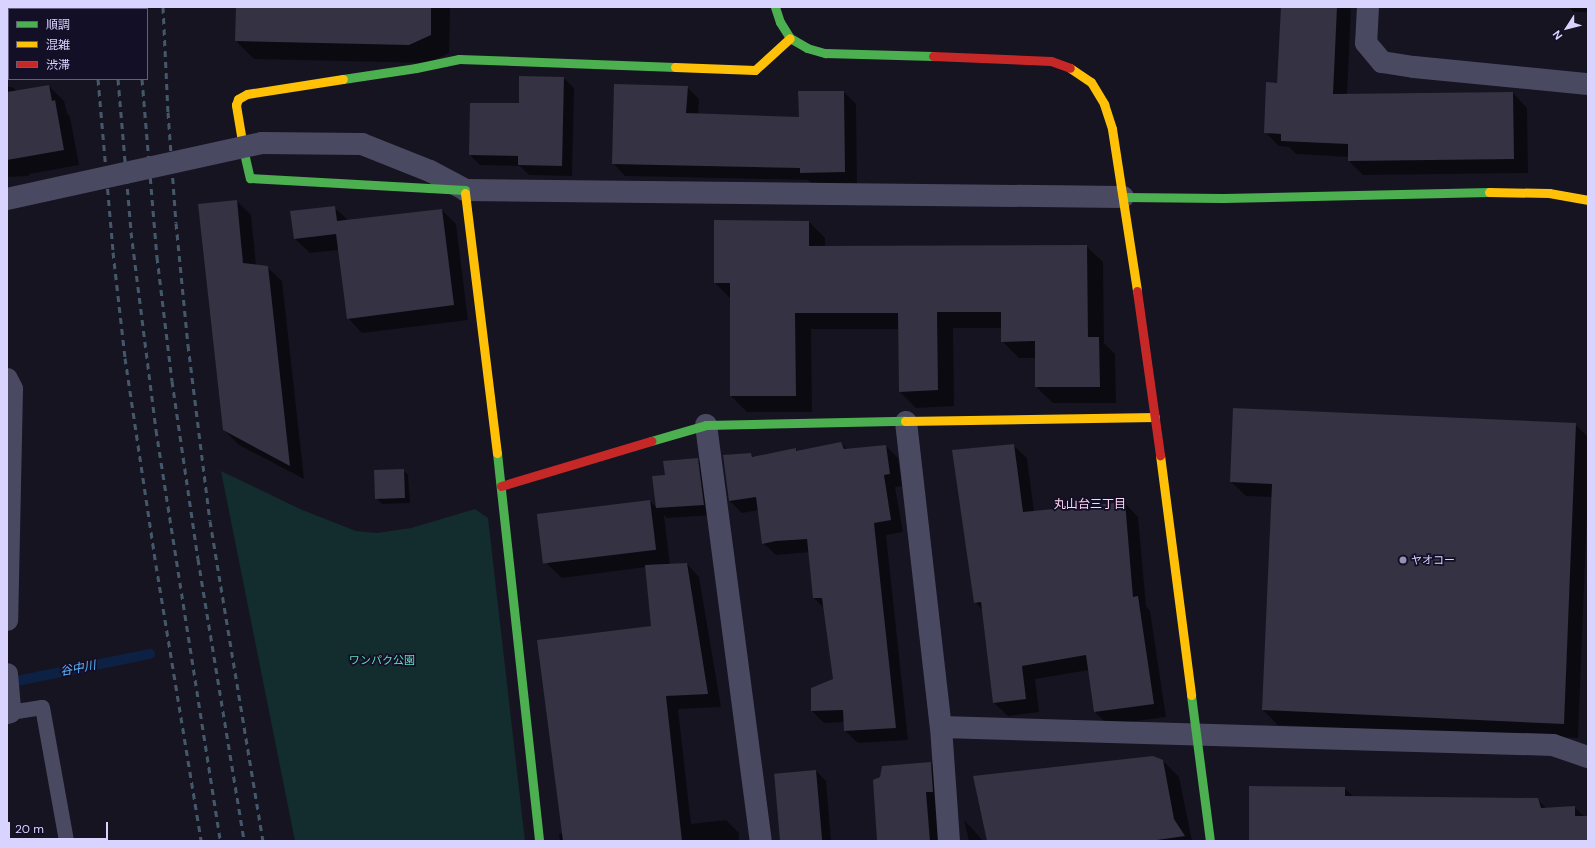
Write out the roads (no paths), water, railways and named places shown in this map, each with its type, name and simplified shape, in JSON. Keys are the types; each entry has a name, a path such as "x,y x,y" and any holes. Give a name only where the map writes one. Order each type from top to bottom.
{"street":[{"path":"775,7 780,22 790,38 806,48 825,53 1013,58 1052,61 1072,69 1091,82 1104,104 1112,129 1155,417 1210,841"},
{"path":"1368,7 1366,43 1382,62 1414,67 1588,84"},
{"path":"790,38 756,70 458,58 416,68 247,94 238,98 236,105 247,171 250,178 465,190 1223,198 1506,192 1549,193 1588,200"},
{"path":"7,200 262,143 362,144 430,170 465,190"},
{"path":"465,190 501,486 539,841"},
{"path":"7,379 12,389 7,620"},
{"path":"501,486 706,425 1155,417"},
{"path":"906,422 942,727 949,841"},
{"path":"706,425 761,841"},
{"path":"7,674 8,712"},
{"path":"942,727 1196,736 1553,745 1588,757"}],"lane":[{"path":"8,712 42,707 66,841"}],"waterway":[{"name":"谷中川","path":"7,683 150,654"}],"railway":[{"path":"163,7 168,112 176,223 188,345 210,521 263,841"},
{"path":"98,80 113,252 125,358 156,565 201,841"},
{"path":"118,80 131,232 156,430 220,841"},
{"path":"142,80 157,257 172,381 198,559 244,841"}],"place":[{"name":"ヤオコー","path":"1403,560"}],"district":[{"name":"丸山台三丁目","path":"1090,505"}],"park label":[{"name":"ワンパク公園","path":"382,660"}]}
